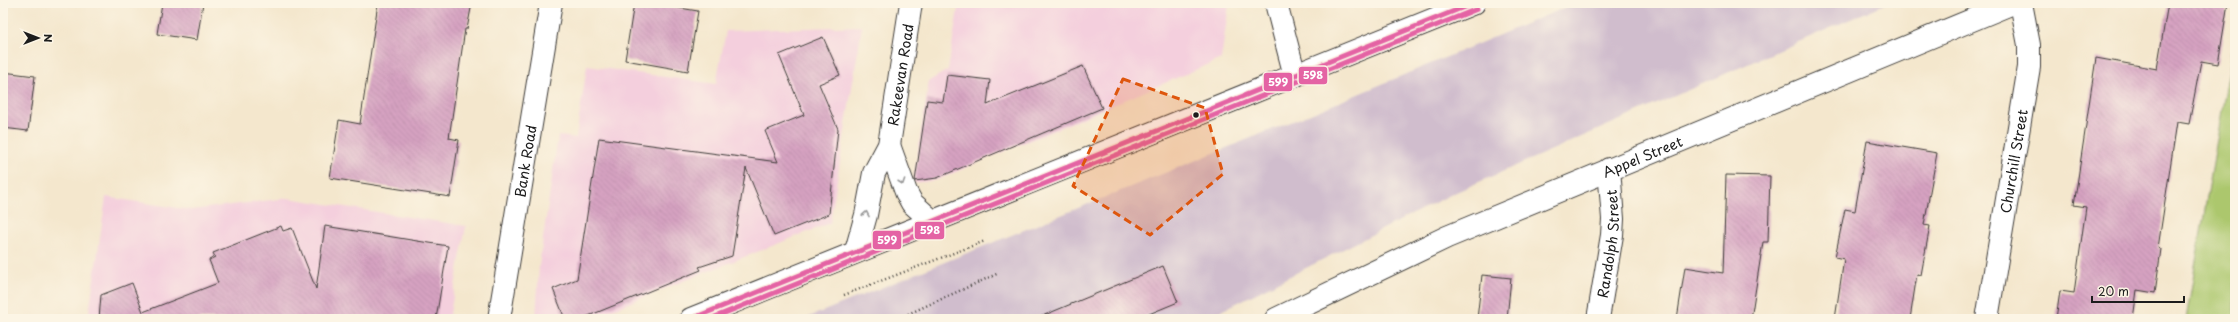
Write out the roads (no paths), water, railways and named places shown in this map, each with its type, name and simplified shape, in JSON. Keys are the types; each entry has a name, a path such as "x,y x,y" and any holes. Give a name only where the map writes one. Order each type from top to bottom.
{"street":[{"name":"Bank Road","path":"499,319 551,3"},
{"name":"Rakeevan Road","path":"856,252 866,215 874,173 889,146 911,3"},
{"path":"1276,3 1295,76"},
{"path":"691,319 1474,3"},
{"name":"Appel Street","path":"1276,319 1447,237 2013,3"},
{"name":"Churchill Street","path":"1987,319 2030,67 2030,44 2021,3"},
{"name":"Rakeevan Road","path":"889,146 906,192 912,203 932,221"},
{"name":"Randolph Street","path":"1598,319 1613,230 1609,169"}]}
